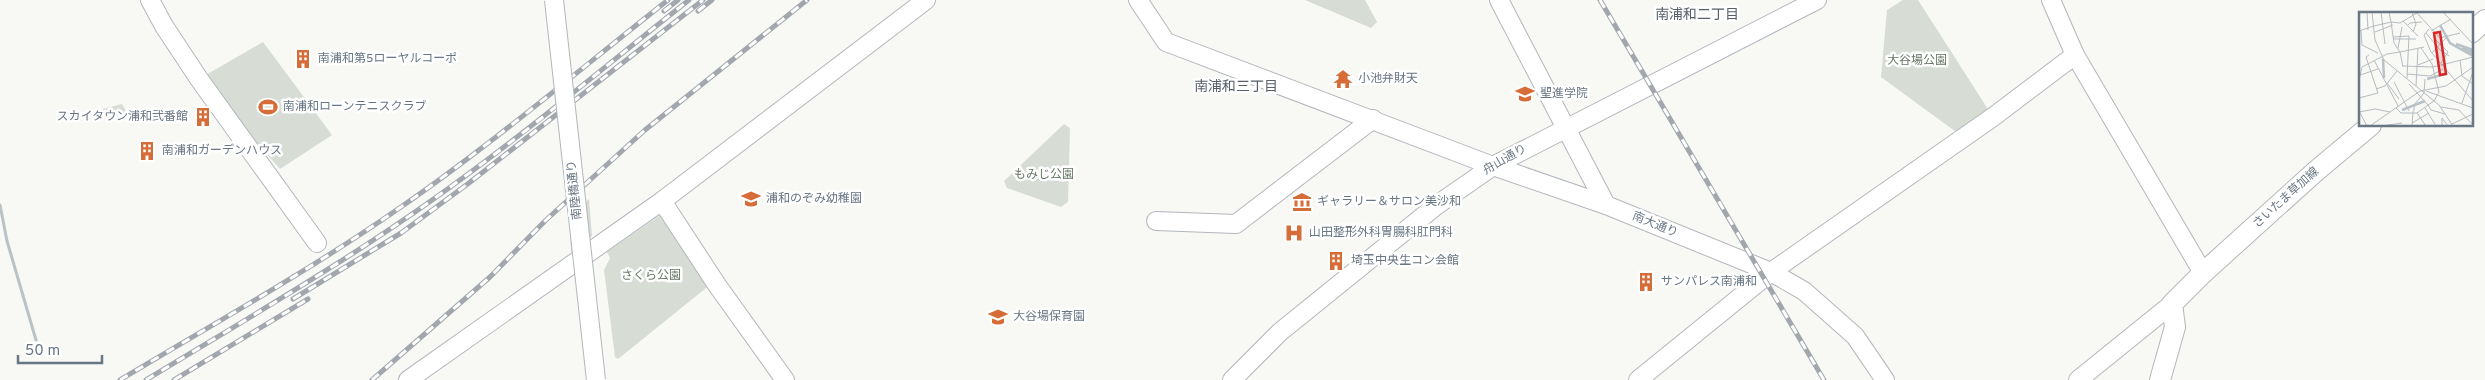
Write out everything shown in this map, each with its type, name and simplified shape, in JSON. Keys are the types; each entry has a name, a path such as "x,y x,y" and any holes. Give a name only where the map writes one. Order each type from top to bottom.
{"main road":[{"path":"2472,32 2485,20"},
{"name":"さいたま草加線","path":"2172,304 2202,274 2316,171 2370,126"},
{"path":"2160,380 2175,327 2172,304"}],"street":[{"path":"150,0 164,26 200,79 317,243"},
{"name":"南陸橋通り","path":"554,0 596,380"},
{"path":"408,380 662,201 926,0"},
{"name":"南大通り","path":"1138,0 1166,42 1493,166 1606,205 1771,272 1804,291 1855,336 1885,380"},
{"path":"1499,0 1606,205"},
{"name":"舟山通り","path":"1232,380 1280,332 1437,204 1493,166 1817,0"},
{"path":"2051,0 2075,55 2202,274"},
{"path":"1638,380 1771,272 1993,117 2075,55"},
{"path":"1156,220 1236,224 1373,120"},
{"path":"662,201 717,285 785,380"},
{"path":"2078,380 2172,304"}],"green space":[{"path":"1305,0 1365,0 1377,22 1371,28"},
{"name":"大谷場公園","path":"1903,0 1918,0 1993,117 1963,137 1881,77 1887,10"},
{"name":"南浦和ローンテニスクラブ","path":"263,42 332,135 280,169 199,79"},
{"path":"122,104 126,111 107,121 102,113 103,109"},
{"name":"もみじ公園","path":"1064,124 1070,128 1068,202 1061,207 1007,188 1004,181"},
{"path":"589,199 592,236 571,252 569,215"},
{"name":"さくら公園","path":"659,216 664,217 711,284 618,359 615,357 604,270 610,258 607,252"}],"waterway":[{"path":"0,205 7,241 36,340"}],"railway":[{"path":"120,380 295,276 433,185 668,0"},
{"path":"664,11 678,0"},
{"path":"146,380 307,282 426,205 521,134 689,0"},
{"path":"293,299 401,233 469,183 703,0"},
{"path":"698,11 712,0"},
{"path":"372,380 490,277 546,220 645,130 807,0"},
{"path":"1600,0 1824,380"},
{"path":"174,380 308,299"}],"place":[{"name":"南浦和第5ローヤルコーポ","path":"303,59"},
{"name":"小池弁財天","path":"1343,79"},
{"name":"聖進学院","path":"1525,94"},
{"name":"南浦和ローンテニスクラブ","path":"268,107"},
{"name":"スカイタウン浦和弐番館","path":"203,117"},
{"name":"南浦和ガーデンハウス","path":"147,151"},
{"name":"浦和のぞみ幼稚園","path":"751,199"},
{"name":"ギャラリー＆サロン美沙和","path":"1302,202"},
{"name":"山田整形外科胃腸科肛門科","path":"1294,233"},
{"name":"埼玉中央生コン会館","path":"1336,261"},
{"name":"サンパレス南浦和","path":"1646,282"},
{"name":"大谷場保育園","path":"998,317"}],"district":[{"name":"南浦和二丁目","path":"1697,15"},
{"name":"南浦和三丁目","path":"1236,87"}]}
